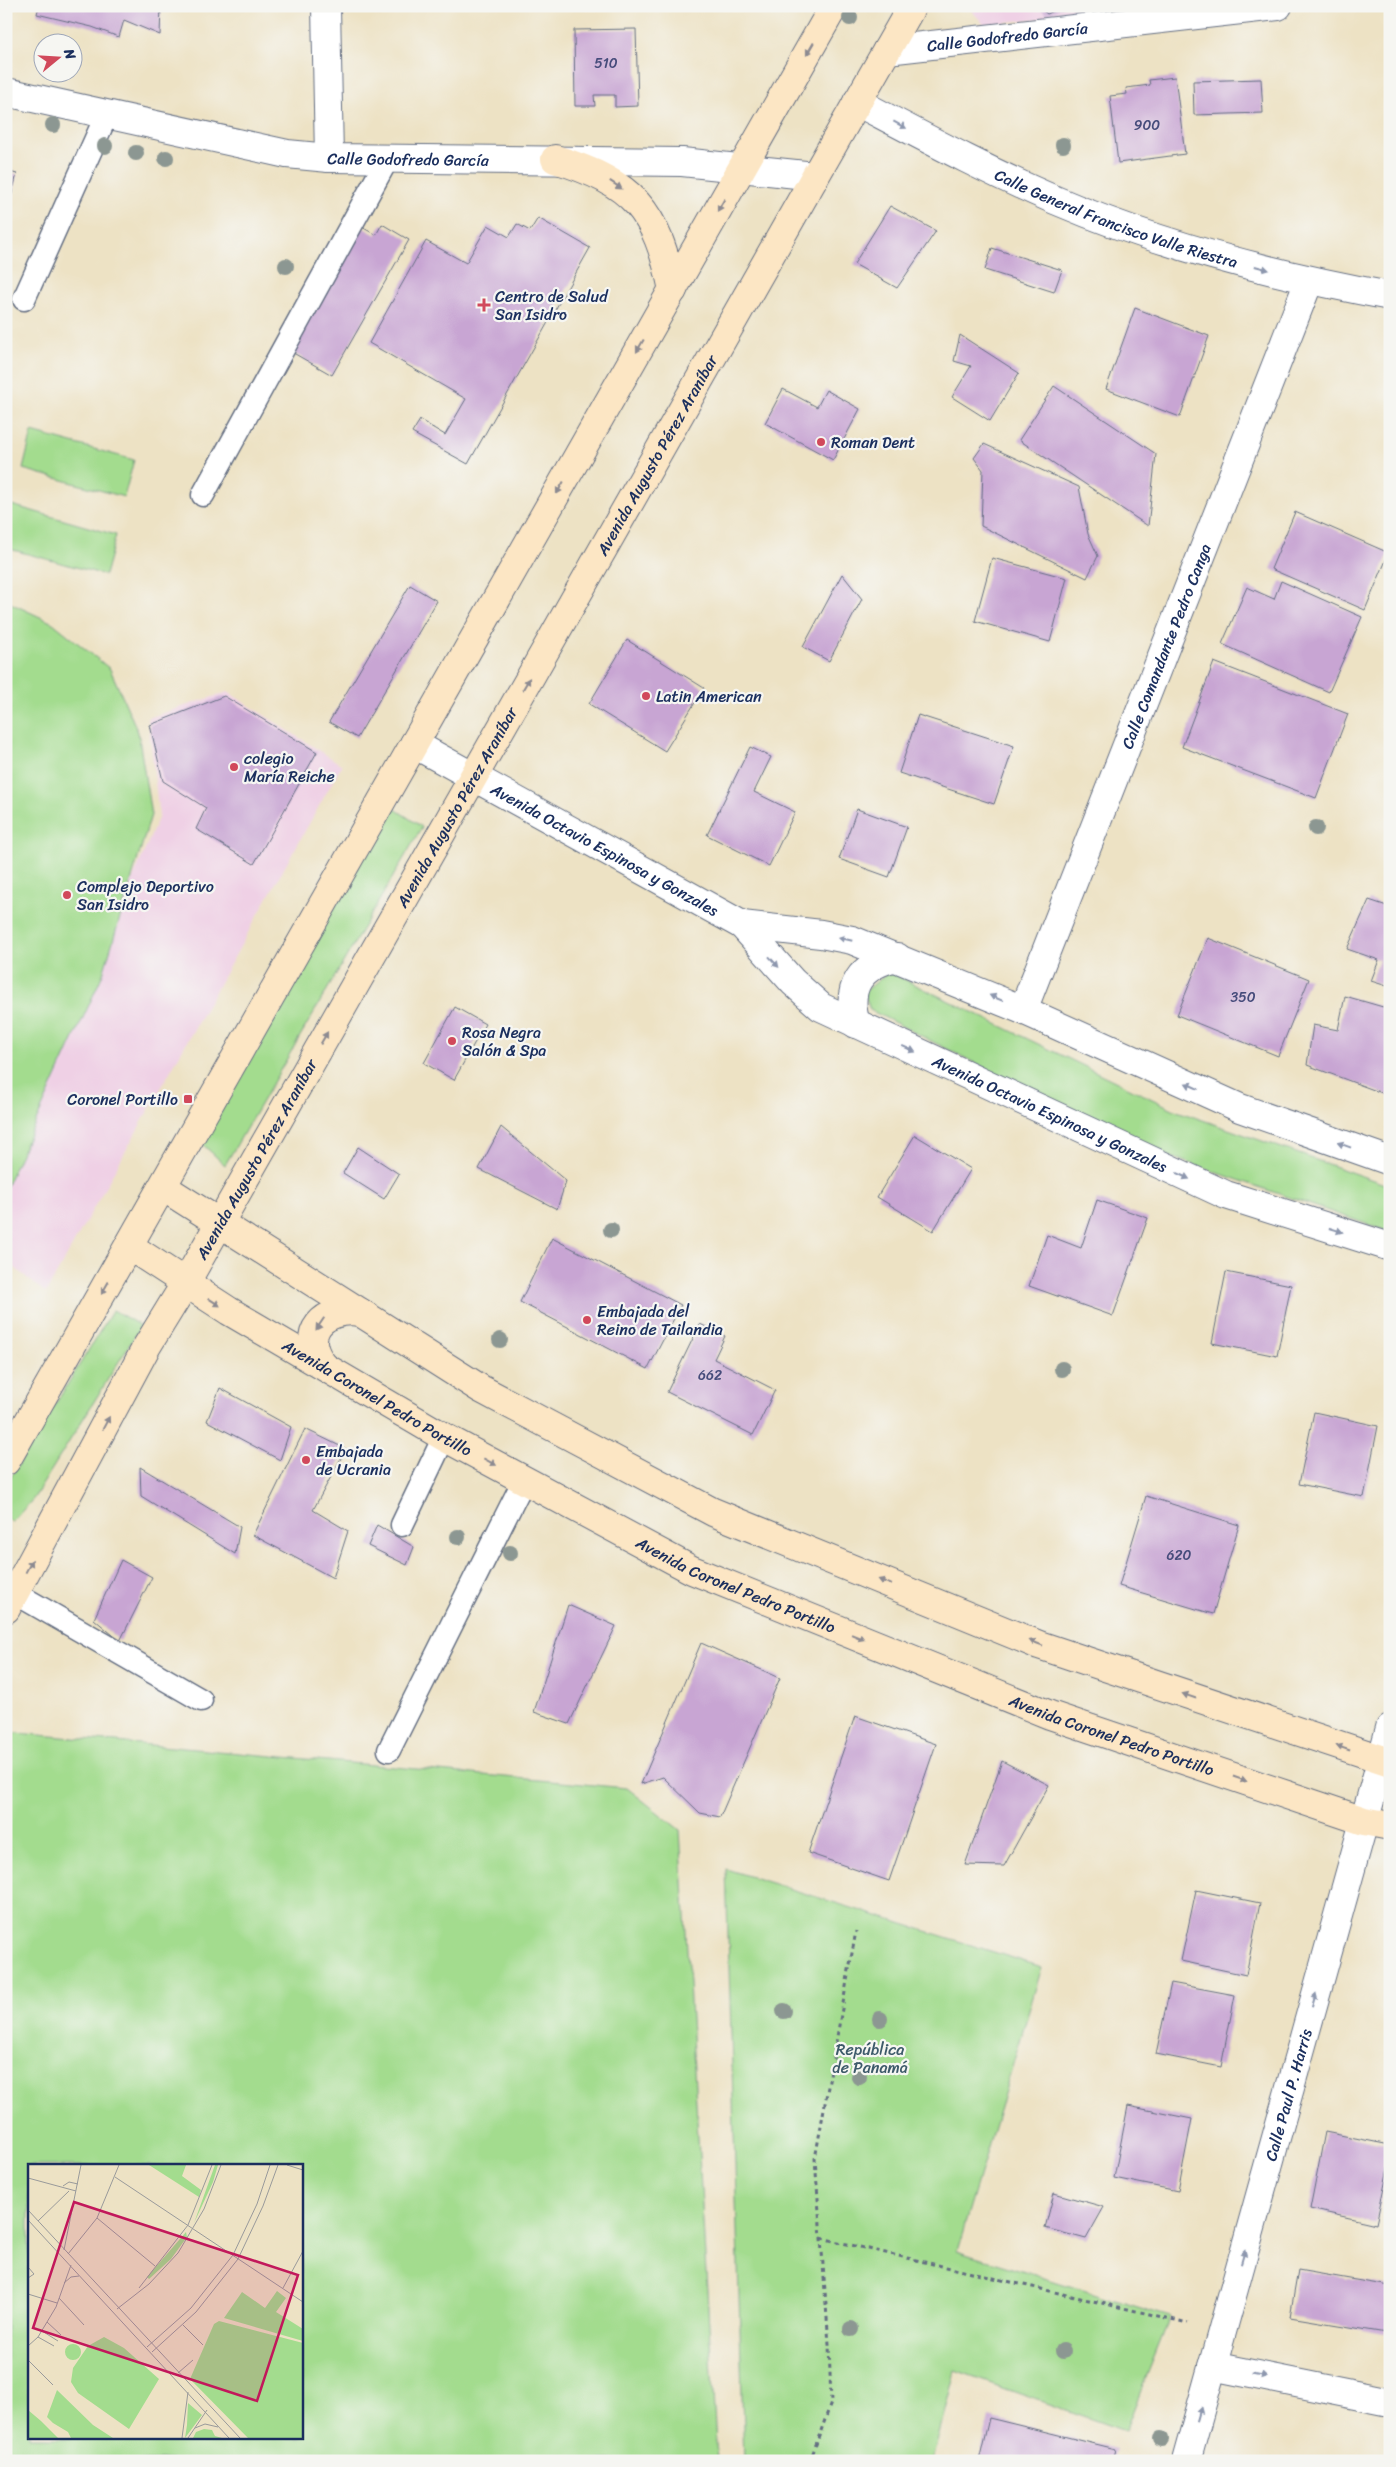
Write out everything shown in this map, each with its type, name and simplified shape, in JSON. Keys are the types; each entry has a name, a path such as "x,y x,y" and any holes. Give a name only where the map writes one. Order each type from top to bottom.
{"main road":[{"path":"6,1461 834,6"},
{"name":"Avenida Augusto Pérez Araníbar","path":"11,1601 147,1346 185,1284 912,6"},
{"path":"555,159 600,175 620,188 638,204 660,240 672,290"},
{"path":"162,1186 218,1224 481,1389 713,1512 1039,1645 1385,1761"},
{"name":"Avenida Coronel Pedro Portillo","path":"129,1246 185,1284 444,1437 692,1570 1050,1715 1377,1823"},
{"path":"323,1366 316,1353 313,1340 321,1321 326,1316 338,1311 360,1312"}],"street":[{"path":"326,6 329,158"},
{"name":"Calle Godofredo García","path":"887,50 1278,6"},
{"name":"Calle Godofredo García","path":"6,92 287,154 329,158 555,159 682,162 815,176"},
{"name":"Calle General Francisco Valle Riestra","path":"857,102 974,163 1056,200 1149,235 1309,281 1390,296"},
{"name":"Calle Comandante Pedro Canga","path":"1023,1010 1309,281"},
{"name":"Avenida Octavio Espinosa y Gonzales","path":"414,744 742,926 793,982 821,1007 1226,1195 1390,1247"},
{"name":"Avenida Octavio Espinosa y Gonzales","path":"742,926 820,934 852,940 1023,1010 1240,1108 1390,1161"},
{"path":"856,1024 851,1006 854,988 864,972 878,961 897,957"},
{"name":"Calle Paul P. Harris","path":"1186,2461 1222,2331 1377,1823 1390,1728"},
{"path":"1212,2366 1390,2402"}],"lane":[{"path":"24,299 107,114"},
{"path":"203,495 388,158"},
{"path":"402,1525 444,1437"},
{"path":"389,1750 524,1480"},
{"path":"11,1601 201,1700"}],"path":[{"path":"810,2461 831,2404 829,2344 815,2159 856,1931"},
{"path":"821,2238 1222,2331"}],"shaded area":[{"path":"967,6 1093,6 1089,14 984,24"},
{"path":"228,692 342,765 46,1293 6,1261 6,1183 159,816 148,718"}],"green space":[{"path":"32,432 134,460 124,497 23,469"},
{"path":"8,504 116,535 105,575 6,548"},
{"name":"Complejo Deportivo San Isidro","path":"6,601 53,623 110,669 138,732 151,815 103,974 6,1187"},
{"path":"392,807 422,827 225,1165 199,1141"},
{"path":"889,972 1177,1111 1390,1186 1390,1232 1139,1146 870,1010 864,992"},
{"path":"113,1310 141,1326 34,1498 12,1522 6,1518 6,1485"},
{"path":"6,1732 627,1788 680,1830 717,2461 6,2461"},
{"name":"República de Panamá","path":"726,1869 1042,1967 957,2251 1170,2317 1125,2431 955,2371 932,2461 744,2461"}],"building":[{"path":"39,6 161,6 160,35 124,20 119,37 92,27 37,14"},
{"path":"1037,6 1065,6 1047,14"},
{"path":"636,29 638,106 615,107 615,95 594,95 595,106 575,106 574,30"},
{"path":"1175,77 1185,154 1118,163 1110,96 1127,94 1126,88 1150,85 1149,80"},
{"path":"1261,79 1263,113 1194,115 1193,81"},
{"path":"6,171 17,174 7,213 6,213"},
{"path":"890,206 936,231 897,288 854,264"},
{"path":"538,218 590,248 468,464 412,433 420,420 445,435 466,399 369,343 426,241 466,263 488,225 509,237 517,224 530,231"},
{"path":"382,224 409,240 332,375 288,350 360,226 376,235"},
{"path":"992,248 1062,270 1054,292 985,270"},
{"path":"1135,308 1209,336 1180,417 1106,389"},
{"path":"960,335 1019,373 990,421 952,397 971,366 954,361"},
{"path":"1054,386 1156,454 1148,526 1019,440"},
{"name":"Roman Dent","path":"783,389 817,407 826,390 860,409 833,460 765,423"},
{"path":"984,444 1079,487 1088,534 1098,556 1087,578 981,526 983,470 974,458"},
{"path":"1295,512 1389,553 1365,610 1271,569"},
{"path":"992,558 1067,578 1050,642 975,621"},
{"path":"842,574 862,599 829,661 803,647"},
{"path":"1281,581 1362,617 1329,692 1222,644 1247,587 1274,599"},
{"path":"410,585 437,601 357,738 329,722"},
{"name":"Latin American","path":"627,640 704,688 665,751 589,704"},
{"path":"1214,662 1348,714 1316,798 1182,747"},
{"name":"colegio María Reiche","path":"224,696 317,752 254,864 196,829 206,808 163,781 150,725"},
{"path":"918,715 1014,746 994,804 899,773"},
{"path":"750,747 771,757 754,792 795,812 769,866 707,835"},
{"path":"857,809 907,827 889,877 839,859"},
{"path":"1369,900 1390,907 1390,987 1371,981 1379,960 1347,949"},
{"path":"1208,938 1309,979 1278,1056 1177,1015"},
{"path":"1345,996 1390,1009 1390,1096 1307,1065 1313,1025 1338,1030"},
{"path":"455,1007 485,1024 454,1080 424,1063"},
{"path":"501,1127 566,1181 557,1209 479,1169"},
{"path":"915,1135 971,1169 933,1231 877,1197"},
{"path":"358,1147 399,1174 384,1199 343,1173"},
{"path":"1097,1200 1148,1218 1113,1316 1029,1286 1047,1235 1081,1248"},
{"path":"552,1238 681,1305 648,1369 520,1302"},
{"path":"1226,1272 1291,1285 1277,1356 1212,1343"},
{"path":"700,1324 725,1336 714,1359 775,1390 753,1435 667,1392"},
{"path":"220,1388 291,1427 280,1460 207,1421"},
{"path":"1314,1412 1378,1426 1364,1497 1299,1484"},
{"path":"305,1429 346,1449 313,1510 348,1531 333,1578 253,1535"},
{"path":"140,1467 240,1527 235,1554 141,1496"},
{"path":"1146,1496 1239,1525 1213,1614 1119,1586"},
{"path":"377,1525 414,1547 407,1565 368,1546"},
{"path":"121,1560 152,1577 120,1641 94,1619"},
{"path":"568,1605 616,1626 569,1724 534,1712"},
{"path":"701,1643 780,1678 720,1817 700,1813 663,1777 641,1784"},
{"path":"855,1716 936,1744 889,1881 808,1853"},
{"path":"1002,1761 1049,1785 1004,1866 965,1865"},
{"path":"1196,1890 1260,1903 1246,1975 1181,1961"},
{"path":"1171,1983 1235,1995 1221,2067 1156,2054"},
{"path":"1128,2106 1192,2119 1178,2191 1114,2178"},
{"path":"1325,2132 1390,2145 1390,2159 1376,2224 1310,2209"},
{"path":"1054,2193 1104,2207 1086,2239 1045,2228"},
{"path":"1298,2270 1390,2286 1390,2310 1386,2333 1290,2317"},
{"path":"989,2418 1116,2449 1113,2461 979,2461"}],"place":[{"name":"Centro de Salud San Isidro","path":"484,305"},
{"name":"Roman Dent","path":"821,442"},
{"name":"Latin American","path":"646,696"},
{"name":"colegio María Reiche","path":"234,767"},
{"name":"Complejo Deportivo San Isidro","path":"67,895"},
{"name":"Rosa Negra Salón & Spa","path":"452,1041"},
{"name":"Coronel Portillo","path":"188,1099"},
{"name":"Embajada del Reino de Tailandia","path":"587,1320"},
{"name":"Embajada de Ucrania","path":"306,1460"}]}
